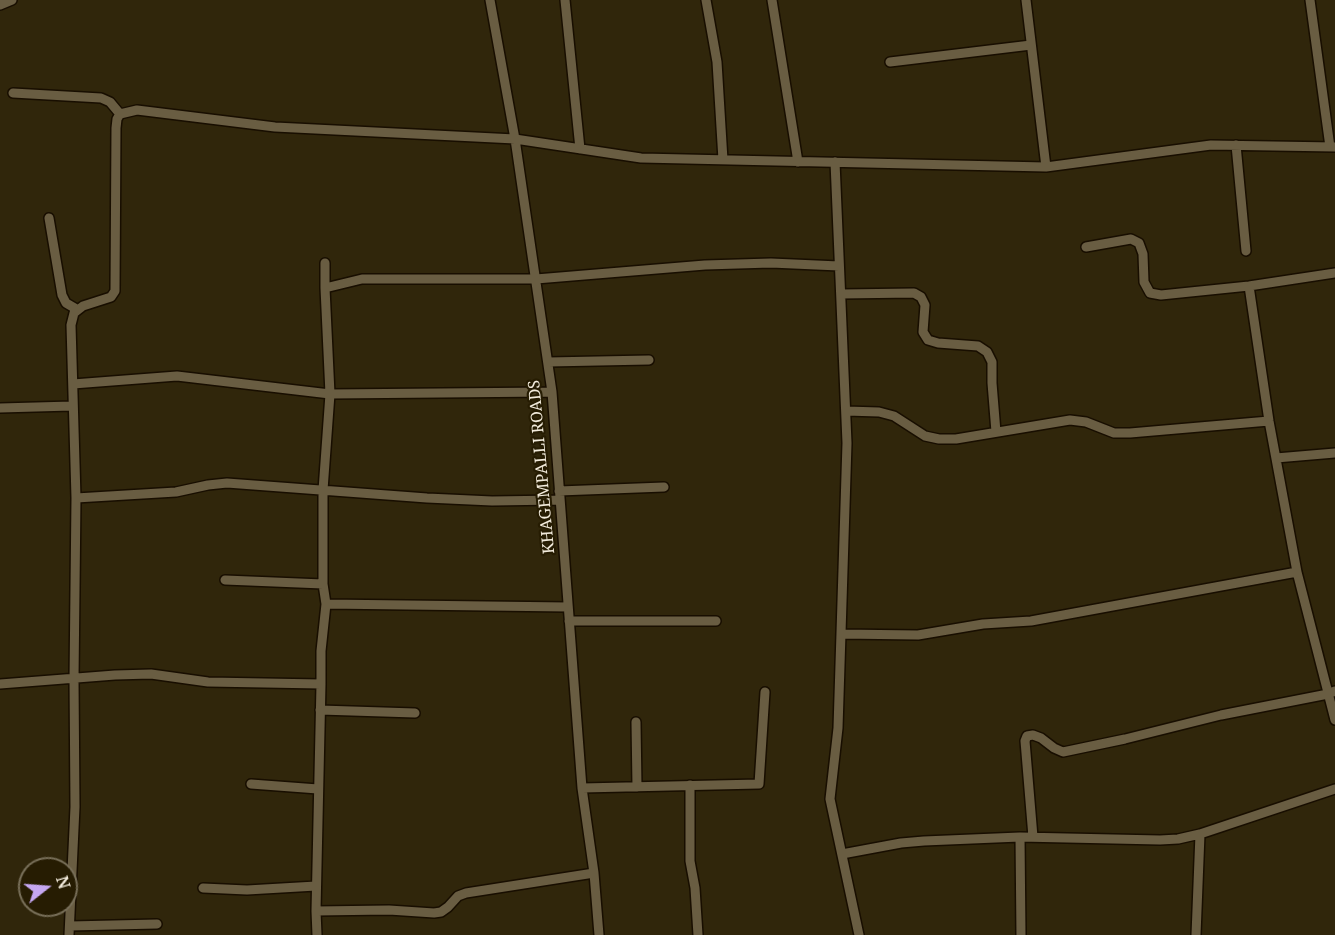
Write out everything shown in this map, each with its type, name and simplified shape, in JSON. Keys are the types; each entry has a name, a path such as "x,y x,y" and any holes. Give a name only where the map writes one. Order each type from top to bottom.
{"street":[{"path":"0,4 12,0"},
{"name":"KHAGEMPALLI ROADS","path":"490,0 515,139 552,392 582,788 594,873 599,935"},
{"path":"565,0 580,149"},
{"path":"706,0 717,62 723,160"},
{"path":"772,0 798,162"},
{"path":"1026,0 1046,167"},
{"path":"157,924 70,930 75,807 76,498 71,325 74,313 82,306 111,297 116,291 116,128 120,114 137,110 275,127 515,139 641,158 1046,167 1211,145 1332,147 1310,0"},
{"path":"890,62 1031,45"},
{"path":"13,93 101,98 110,102 120,114"},
{"path":"1236,145 1245,251"},
{"path":"836,162 847,443 838,728 830,800 859,935"},
{"path":"49,218 62,295 66,303 78,310"},
{"path":"1086,247 1131,239 1139,243 1143,254 1144,282 1150,293 1161,295 1249,286 1335,273"},
{"path":"317,935 321,651 326,604 323,584 323,490 330,394 325,263"},
{"path":"325,288 362,279 535,279 705,265 771,263 839,266"},
{"path":"1249,286 1269,421 1297,572 1331,693 1335,720"},
{"path":"841,294 914,293 921,297 925,305 923,332 928,340 978,346 987,351 992,362 996,432"},
{"path":"548,362 648,360"},
{"path":"73,384 177,376 330,394 552,392"},
{"path":"0,408 72,406"},
{"path":"846,411 879,412 894,416 925,436 939,439 956,439 1070,420 1086,422 1114,434 1269,421"},
{"path":"1276,458 1335,453"},
{"path":"76,498 176,492 218,483 481,501 664,488"},
{"path":"841,634 918,635 983,624 1031,621 1297,572"},
{"path":"225,580 323,584"},
{"path":"326,604 568,607"},
{"path":"569,621 716,621"},
{"path":"0,684 151,674 208,682 321,684"},
{"path":"582,788 759,784 765,692"},
{"path":"1033,837 1027,736 1033,735 1041,738 1062,752 1221,715 1331,693"},
{"path":"320,710 415,713"},
{"path":"636,722 637,787"},
{"path":"251,784 318,789"},
{"path":"690,785 690,861 695,888 698,935"},
{"path":"842,854 924,841 1020,837 1178,839 1200,834 1335,789"},
{"path":"1196,935 1200,834"},
{"path":"1020,837 1021,935"},
{"path":"316,911 389,910 434,913 441,912 458,896 466,893 594,873"},
{"path":"203,888 247,890 316,886"}]}
